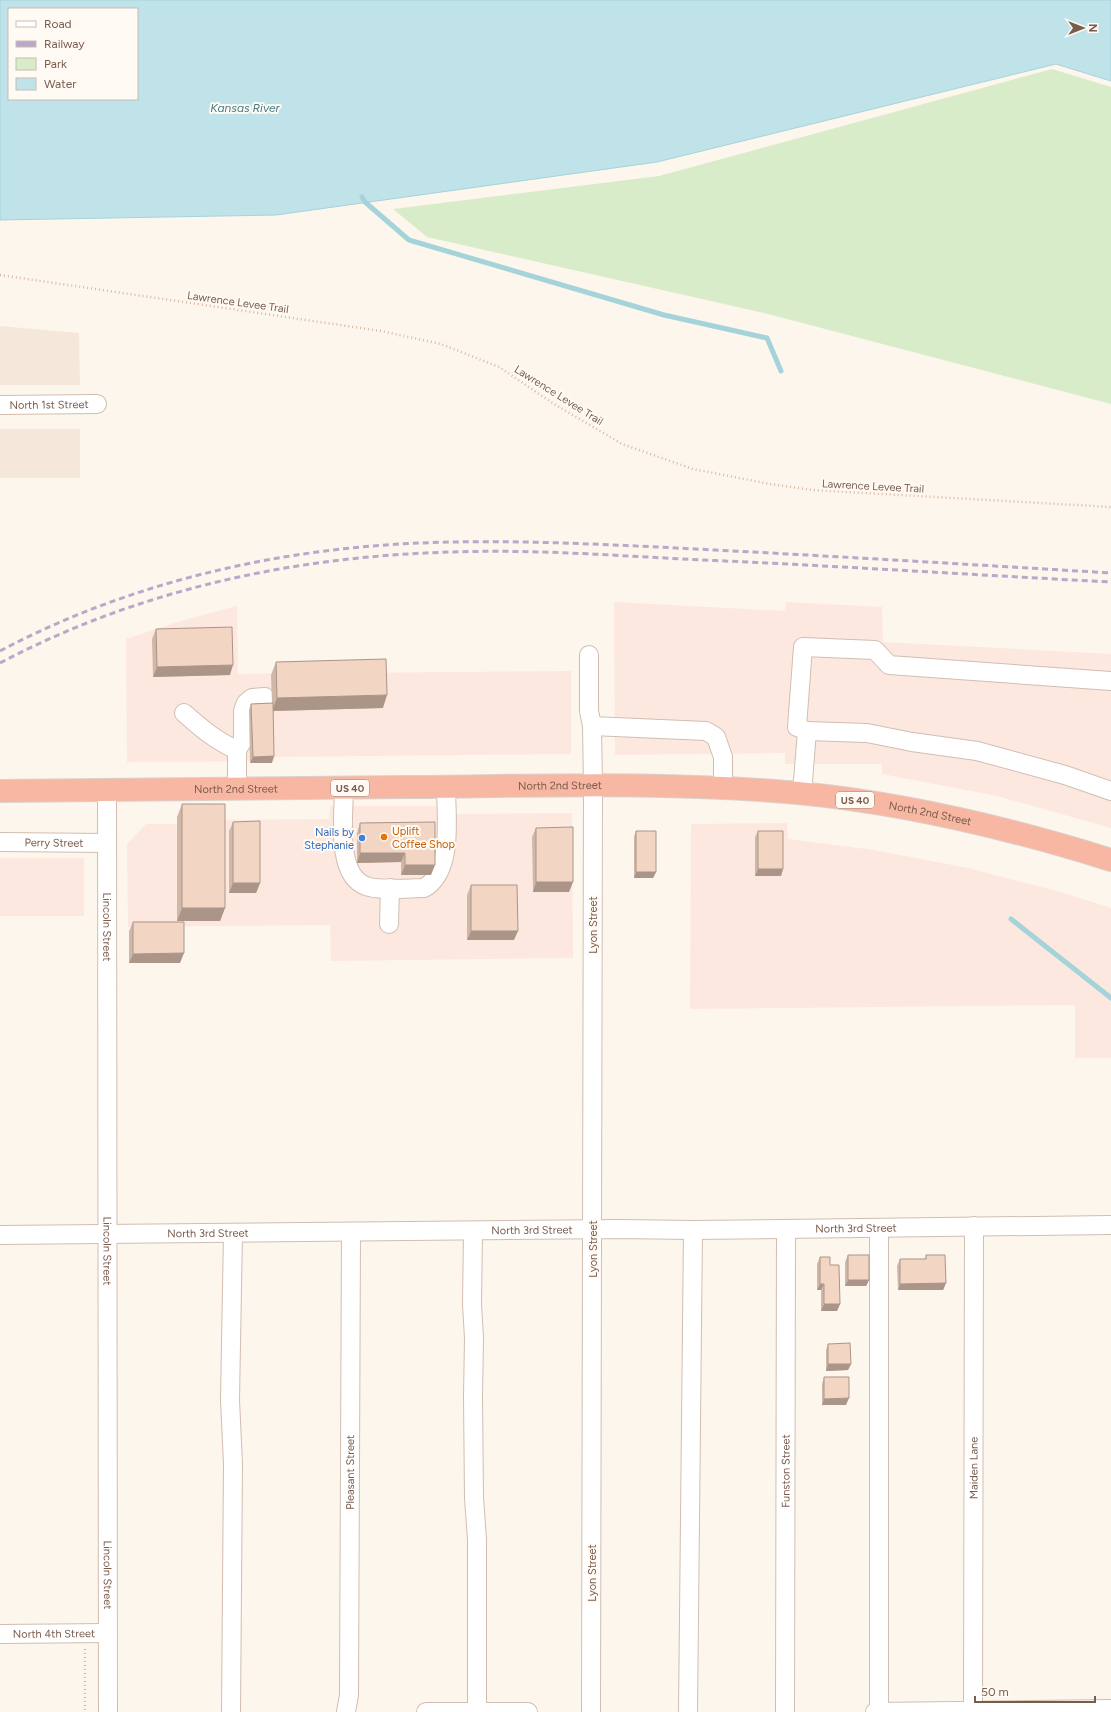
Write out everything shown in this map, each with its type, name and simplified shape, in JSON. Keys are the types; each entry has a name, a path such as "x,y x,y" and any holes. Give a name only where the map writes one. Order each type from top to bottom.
{"highway":[{"name":"North 2nd Street","path":"0,791 593,785 723,787 802,793 917,810 963,819 1040,839 1111,860"}],"street":[{"name":"North 1st Street","path":"0,405 98,404"},
{"path":"1111,681 889,665 875,650 803,647 797,727 808,731 868,733 912,742 977,751 1066,775 1111,791"},
{"name":"Lyon Street","path":"589,655 589,711 592,726 593,785 591,1712"},
{"path":"237,789 237,750 243,740 243,711 246,703 252,698 265,697"},
{"path":"184,713 206,732 225,745 237,750"},
{"path":"592,726 706,731 716,737 723,757 723,787"},
{"path":"802,793 808,731"},
{"path":"344,788 344,850 350,874 365,886 374,888 424,888 438,877 442,866 446,844 446,787"},
{"name":"Lincoln Street","path":"107,790 108,1712"},
{"name":"Perry Street","path":"0,842 107,844"},
{"path":"389,924 390,888"},
{"name":"North 3rd Street","path":"0,1234 593,1229 692,1230 1111,1225"},
{"name":"Maiden Lane","path":"973,1710 974,1226"},
{"path":"879,1228 879,1712"},
{"name":"Funston Street","path":"785,1712 786,1229"},
{"path":"688,1712 692,1230"},
{"path":"473,1231 472,1304 474,1338 474,1498 477,1538 477,1712"},
{"name":"Pleasant Street","path":"346,1712 349,1695 351,1232"},
{"path":"231,1712 233,1464 230,1400 233,1233"},
{"name":"North 4th Street","path":"0,1634 108,1633"},
{"path":"874,1712 1111,1709"},
{"path":"426,1712 528,1712"}],"path":[{"name":"Lawrence Levee Trail","path":"0,275 382,331 441,344 499,367 554,404 622,444 693,469 770,484 812,490 1111,507"},
{"path":"85,1634 85,1712"}],"shaded area":[{"path":"0,326 79,333 80,385 0,385"},
{"path":"0,429 80,429 80,478 0,478"},
{"path":"614,602 785,611 786,602 882,607 883,642 1111,654 1111,828 997,796 882,774 882,764 785,764 785,753 615,755"},
{"path":"237,606 238,674 571,671 571,754 275,757 275,761 127,762 126,639 177,622"},
{"path":"330,806 455,806 455,814 572,813 573,958 331,961 330,925 128,927 127,844 146,824 220,824 220,820 329,819"},
{"path":"787,823 788,839 874,850 968,868 1061,892 1111,908 1111,1058 1075,1058 1075,1005 690,1009 691,824"},
{"path":"0,858 84,858 84,916 0,916"}],"green space":[{"path":"1052,69 1111,87 1111,404 768,314 427,237 393,209 659,176"}],"water":[{"name":"Kansas River","path":"0,0 1111,0 1111,81 1056,64 657,162 276,215 0,220"}],"building":[{"path":"232,627 233,665 157,667 156,629"},
{"path":"386,659 387,695 277,698 276,662"},
{"path":"273,703 274,756 253,757 251,704"},
{"path":"182,804 225,804 225,908 182,908"},
{"path":"260,821 260,883 233,883 233,822"},
{"path":"435,822 435,865 405,865 405,853 360,853 360,823"},
{"path":"573,827 573,882 536,882 536,828"},
{"path":"636,831 656,831 656,872 636,872"},
{"path":"758,831 783,831 783,869 758,869"},
{"path":"471,885 517,885 518,931 471,931"},
{"path":"133,922 184,922 184,953 133,954"},
{"path":"848,1255 869,1255 869,1280 848,1280"},
{"path":"926,1255 945,1255 946,1283 900,1284 900,1259 926,1259"},
{"path":"820,1257 830,1257 830,1265 839,1265 840,1304 824,1304 824,1284 820,1284"},
{"path":"850,1343 851,1364 828,1364 828,1344"},
{"path":"824,1377 849,1377 849,1398 824,1399"}],"waterway":[{"path":"362,197 365,202 409,240 664,315 767,338 781,371"},
{"path":"1011,919 1111,998"}],"railway":[{"path":"0,651 49,627 99,606 204,574 257,562 311,553 420,543 494,542 641,546 1111,573"},
{"path":"0,663 53,637 108,615 163,596 220,581 278,569 394,555 484,551 547,552 1111,582"}],"place":[{"name":"Uplift Coffee Shop","path":"384,837"},
{"name":"Nails by Stephanie","path":"362,838"}]}
